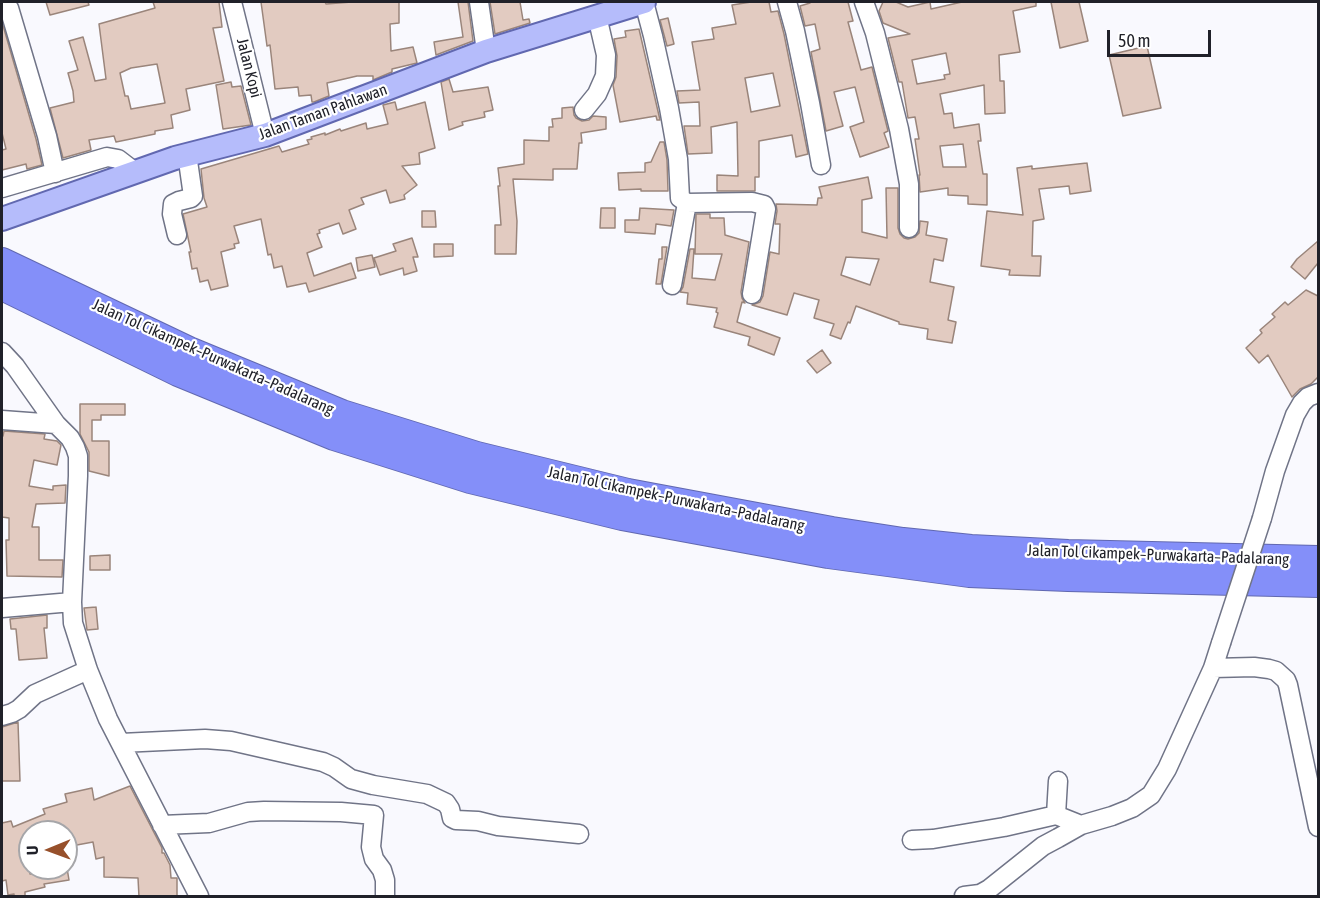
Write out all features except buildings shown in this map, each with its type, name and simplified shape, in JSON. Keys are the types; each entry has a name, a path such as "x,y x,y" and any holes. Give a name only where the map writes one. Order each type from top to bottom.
{"highway":[{"name":"Jalan Tol Cikampek–Purwakarta–Padalarang","path":"2,261 189,350 342,413 477,455 628,492 832,530 971,548 1068,553 1318,559"},
{"name":"Jalan Tol Cikampek–Purwakarta–Padalarang","path":"2,287 178,373 334,437 470,480 622,517 828,555 969,574 1318,584"}],"main road":[{"name":"Jalan Taman Pahlawan","path":"2,219 187,154 265,135 592,13 634,3"}],"street":[{"name":"Jalan Kopi","path":"232,2 265,135"},
{"path":"479,2 486,51"},
{"path":"787,2 810,103 821,165"},
{"path":"864,2 899,129 909,184 909,228"},
{"path":"634,3 653,36 678,159 680,198 687,203 752,202 764,205 766,209 752,294"},
{"path":"9,8 47,136 55,173"},
{"path":"584,110 597,94 605,76 606,55 592,13"},
{"path":"177,235 172,214 173,204 193,196 187,154"},
{"path":"2,188 111,157 118,159 135,172"},
{"path":"672,285 687,203"},
{"path":"2,352 75,447 78,456 78,505 72,602 74,623 88,670 108,719 199,897"},
{"path":"964,897 980,894 989,889 1043,846 1081,825 1132,808 1151,795 1167,769 1213,668 1295,415 1308,397 1318,393"},
{"path":"2,420 56,424"},
{"path":"2,608 72,602"},
{"path":"1213,668 1269,669 1276,671 1286,680 1318,827"},
{"path":"2,716 19,710 35,694 88,670"},
{"path":"121,743 205,739 231,741 323,762 351,779 373,785 427,794 446,803 452,818 456,820 579,834"},
{"path":"1056,815 1058,781"},
{"path":"373,785 374,815 371,847 374,859 382,870 385,880 385,897"},
{"path":"162,825 209,823 248,812 264,811 374,815"},
{"path":"912,840 933,839 1004,827 1056,815 1081,825"}]}
